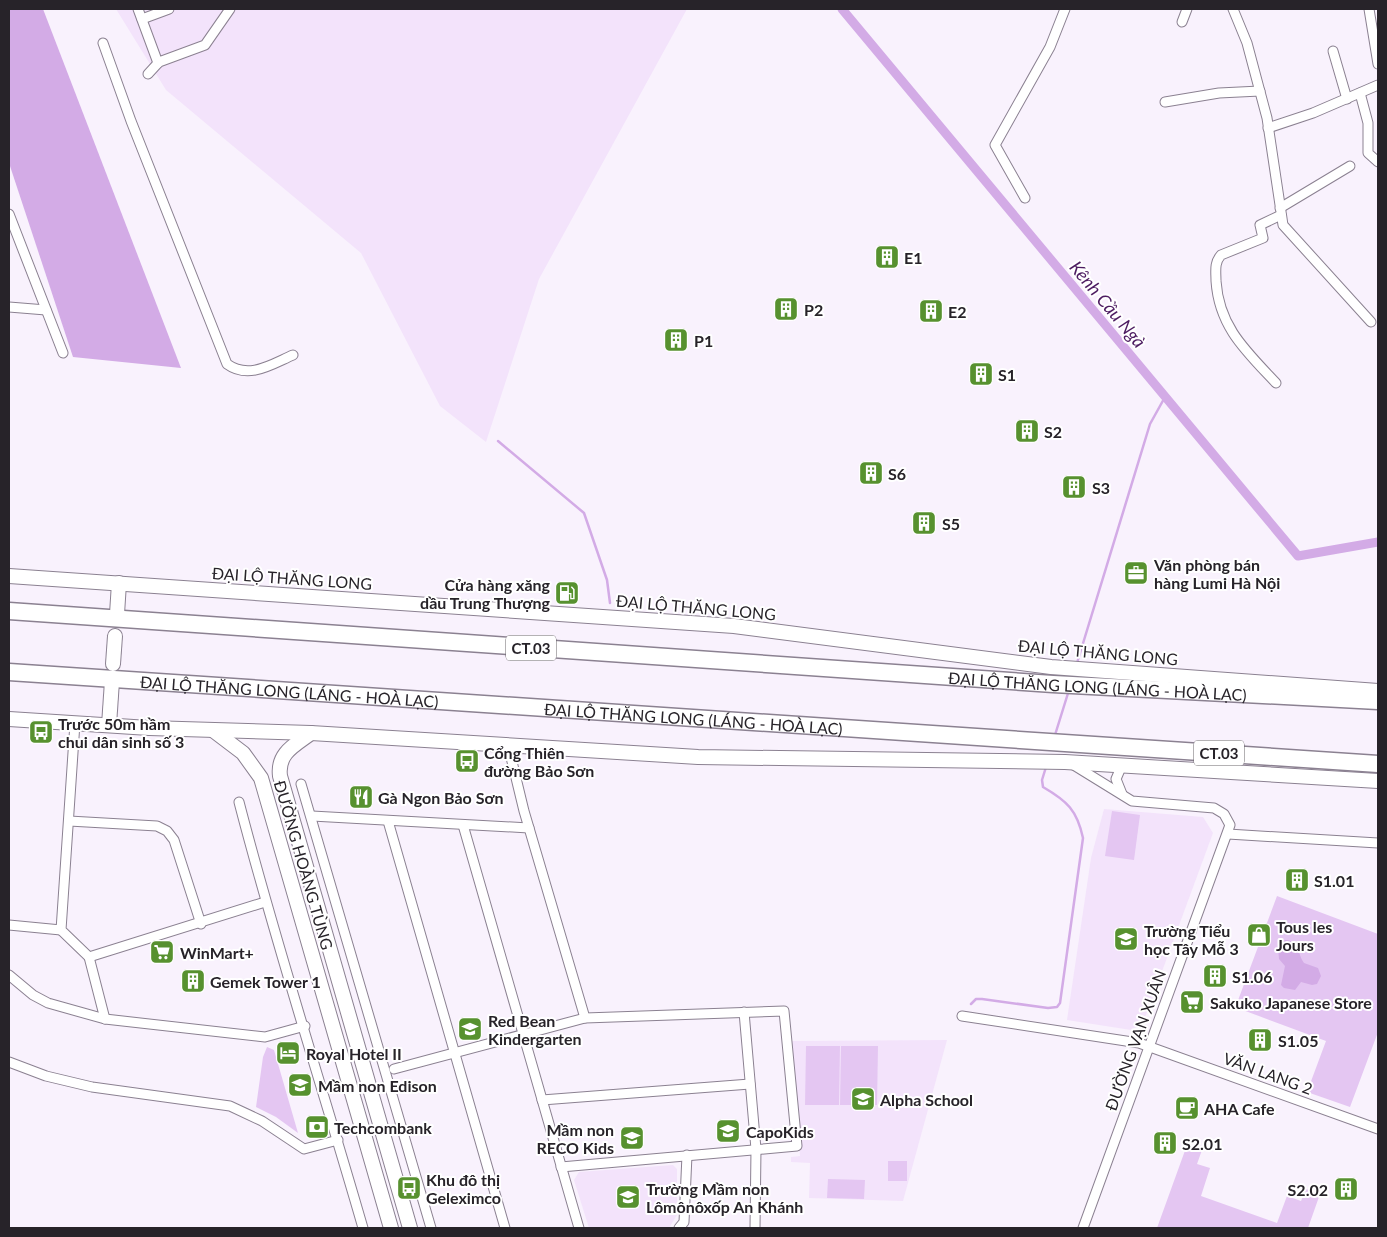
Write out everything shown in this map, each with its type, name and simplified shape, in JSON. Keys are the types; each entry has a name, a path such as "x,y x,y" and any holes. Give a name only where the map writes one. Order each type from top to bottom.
{"highway":[{"name":"ĐẠI LỘ THĂNG LONG (LÁNG - HOÀ LẠC)","path":"9,612 1053,684 1378,701"},
{"name":"ĐẠI LỘ THĂNG LONG (LÁNG - HOÀ LẠC)","path":"9,672 1378,764"}],"main road":[{"name":"ĐẠI LỘ THĂNG LONG","path":"9,576 746,627 1098,672 1378,691"},
{"path":"117,614 119,583"},
{"path":"113,664 115,636"},
{"path":"109,725 112,681"},
{"path":"9,719 214,731 311,733 698,757 1067,762 1378,781"},
{"name":"ĐƯỜNG HOÀNG TÙNG","path":"214,731 243,754 261,778 391,1228"},
{"name":"ĐƯỜNG HOÀNG TÙNG","path":"311,733 283,755 279,769 280,776 410,1228"}],"street":[{"path":"138,9 158,63"},
{"path":"142,19 169,9"},
{"path":"148,74 158,63 205,45 230,9"},
{"path":"1025,198 995,145 1050,47 1066,9"},
{"path":"1182,22 1187,9"},
{"path":"1233,9 1247,43 1267,118 1283,225 1371,322"},
{"path":"1369,9 1378,64"},
{"path":"103,43 130,121 228,364 239,371 258,371 293,355"},
{"path":"1333,52 1347,99"},
{"path":"1268,128 1347,99 1378,85"},
{"path":"1165,102 1219,93 1260,91"},
{"path":"1360,93 1368,123 1368,153 1378,162"},
{"path":"1276,383 1238,341 1225,322 1218,296 1216,267 1221,255 1263,238 1260,225 1350,166"},
{"path":"9,214 63,353"},
{"path":"9,307 46,310"},
{"path":"62,930 75,724"},
{"path":"508,745 529,828 585,1018"},
{"path":"1067,762 1132,801 1219,810 1230,825 1228,834 1378,843"},
{"path":"1122,765 1116,779 1116,785 1123,796"},
{"path":"301,784 312,816 431,1228"},
{"path":"239,802 265,902 305,1026 363,1228"},
{"path":"312,816 529,828"},
{"path":"388,820 505,1228"},
{"path":"69,821 157,826 167,831 174,840 201,924"},
{"path":"463,825 579,1228"},
{"name":"ĐƯỜNG VẠN XUÂN","path":"1082,1228 1228,834"},
{"path":"89,958 201,924 265,902"},
{"path":"9,925 62,930 89,958 105,1019"},
{"path":"9,975 48,1003 105,1019 265,1037 305,1026"},
{"path":"394,1069 585,1018 784,1010 797,1146 686,1154 561,1167"},
{"path":"744,1012 756,1149 755,1228"},
{"name":"VĂN LANG 2","path":"962,1016 1128,1041 1148,1046 1378,1129"},
{"path":"9,1062 46,1076 92,1088 230,1106 262,1121 304,1149 338,1140"},
{"path":"542,1100 750,1084"},
{"path":"679,1228 684,1222 686,1154"}],"shaded area":[{"path":"9,9 43,9 181,368 73,357 9,163"},
{"path":"116,9 687,9 539,279 486,442 440,406 361,253 166,90"},
{"name":"Trường Tiểu học Tây Mỗ 3","path":"1104,809 1203,817 1213,833 1143,1023 1131,1030 1067,1020 1091,858"},
{"path":"1112,811 1140,815 1134,860 1105,856"},
{"path":"1277,896 1378,934 1378,1032 1350,1107 1307,1092 1326,1041 1240,1009 1237,1003"},
{"path":"1285,940 1296,945 1304,963 1318,968 1321,976 1317,984 1312,985 1301,982 1295,990 1284,988 1281,985 1285,966 1279,959 1278,947"},
{"name":"Alpha School","path":"947,1040 903,1201 809,1198 810,1163 791,1162 791,1157 800,1156 791,1041"},
{"path":"806,1046 840,1046 839,1105 805,1105"},
{"path":"841,1046 878,1046 877,1105 840,1105"},
{"path":"267,1047 274,1050 298,1133 276,1117 256,1107 263,1057"},
{"path":"1187,1145 1202,1150 1197,1164 1210,1168 1201,1196 1277,1223 1287,1196 1301,1201 1306,1189 1320,1194 1308,1228 1157,1228"},
{"path":"888,1161 907,1161 907,1181 888,1181"},
{"name":"Trường Mầm non Lômônôxốp An Khánh","path":"673,1165 677,1169 677,1215 669,1228 589,1228 574,1180 579,1172"},
{"path":"828,1179 865,1180 864,1199 827,1198"}],"waterway":[{"name":"Kênh Cầu Ngà","path":"842,9 1298,556 1378,542"},
{"path":"1077,663 1150,424 1165,397"},
{"path":"498,441 584,513 607,580 610,603"},
{"path":"1055,735 1069,690"},
{"path":"971,1004 976,999 1048,1008 1057,1007 1060,1003 1083,838 1078,820 1070,807 1043,787 1042,780 1046,767"}],"place":[{"name":"E1","path":"887,257"},
{"name":"P2","path":"786,309"},
{"name":"E2","path":"931,311"},
{"name":"P1","path":"676,340"},
{"name":"S1","path":"981,374"},
{"name":"S2","path":"1027,431"},
{"name":"S6","path":"871,473"},
{"name":"S3","path":"1074,487"},
{"name":"S5","path":"924,523"},
{"name":"Văn phòng bán hàng Lumi Hà Nội","path":"1136,573"},
{"name":"Cửa hàng xăng dầu Trung Thượng","path":"567,593"},
{"name":"Trước 50m hầm chui dân sinh số 3","path":"41,732"},
{"name":"Cổng Thiên đường Bảo Sơn","path":"467,761"},
{"name":"Gà Ngon Bảo Sơn","path":"361,797"},
{"name":"S1.01","path":"1297,880"},
{"name":"Tous les Jours","path":"1259,935"},
{"name":"Trường Tiểu học Tây Mỗ 3","path":"1126,939"},
{"name":"WinMart+","path":"162,952"},
{"name":"S1.06","path":"1215,976"},
{"name":"Gemek Tower 1","path":"193,981"},
{"name":"Sakuko Japanese Store","path":"1192,1002"},
{"name":"Red Bean Kindergarten","path":"470,1029"},
{"name":"S1.05","path":"1260,1040"},
{"name":"Royal Hotel II","path":"288,1053"},
{"name":"Mầm non Edison","path":"300,1085"},
{"name":"Alpha School","path":"863,1099"},
{"name":"AHA Cafe","path":"1187,1108"},
{"name":"Techcombank","path":"317,1127"},
{"name":"CapoKids","path":"728,1131"},
{"name":"Mầm non RECO Kids","path":"632,1138"},
{"name":"S2.01","path":"1165,1143"},
{"name":"Khu đô thị Geleximco","path":"409,1188"},
{"name":"S2.02","path":"1346,1189"},
{"name":"Trường Mầm non Lômônôxốp An Khánh","path":"628,1197"}]}
